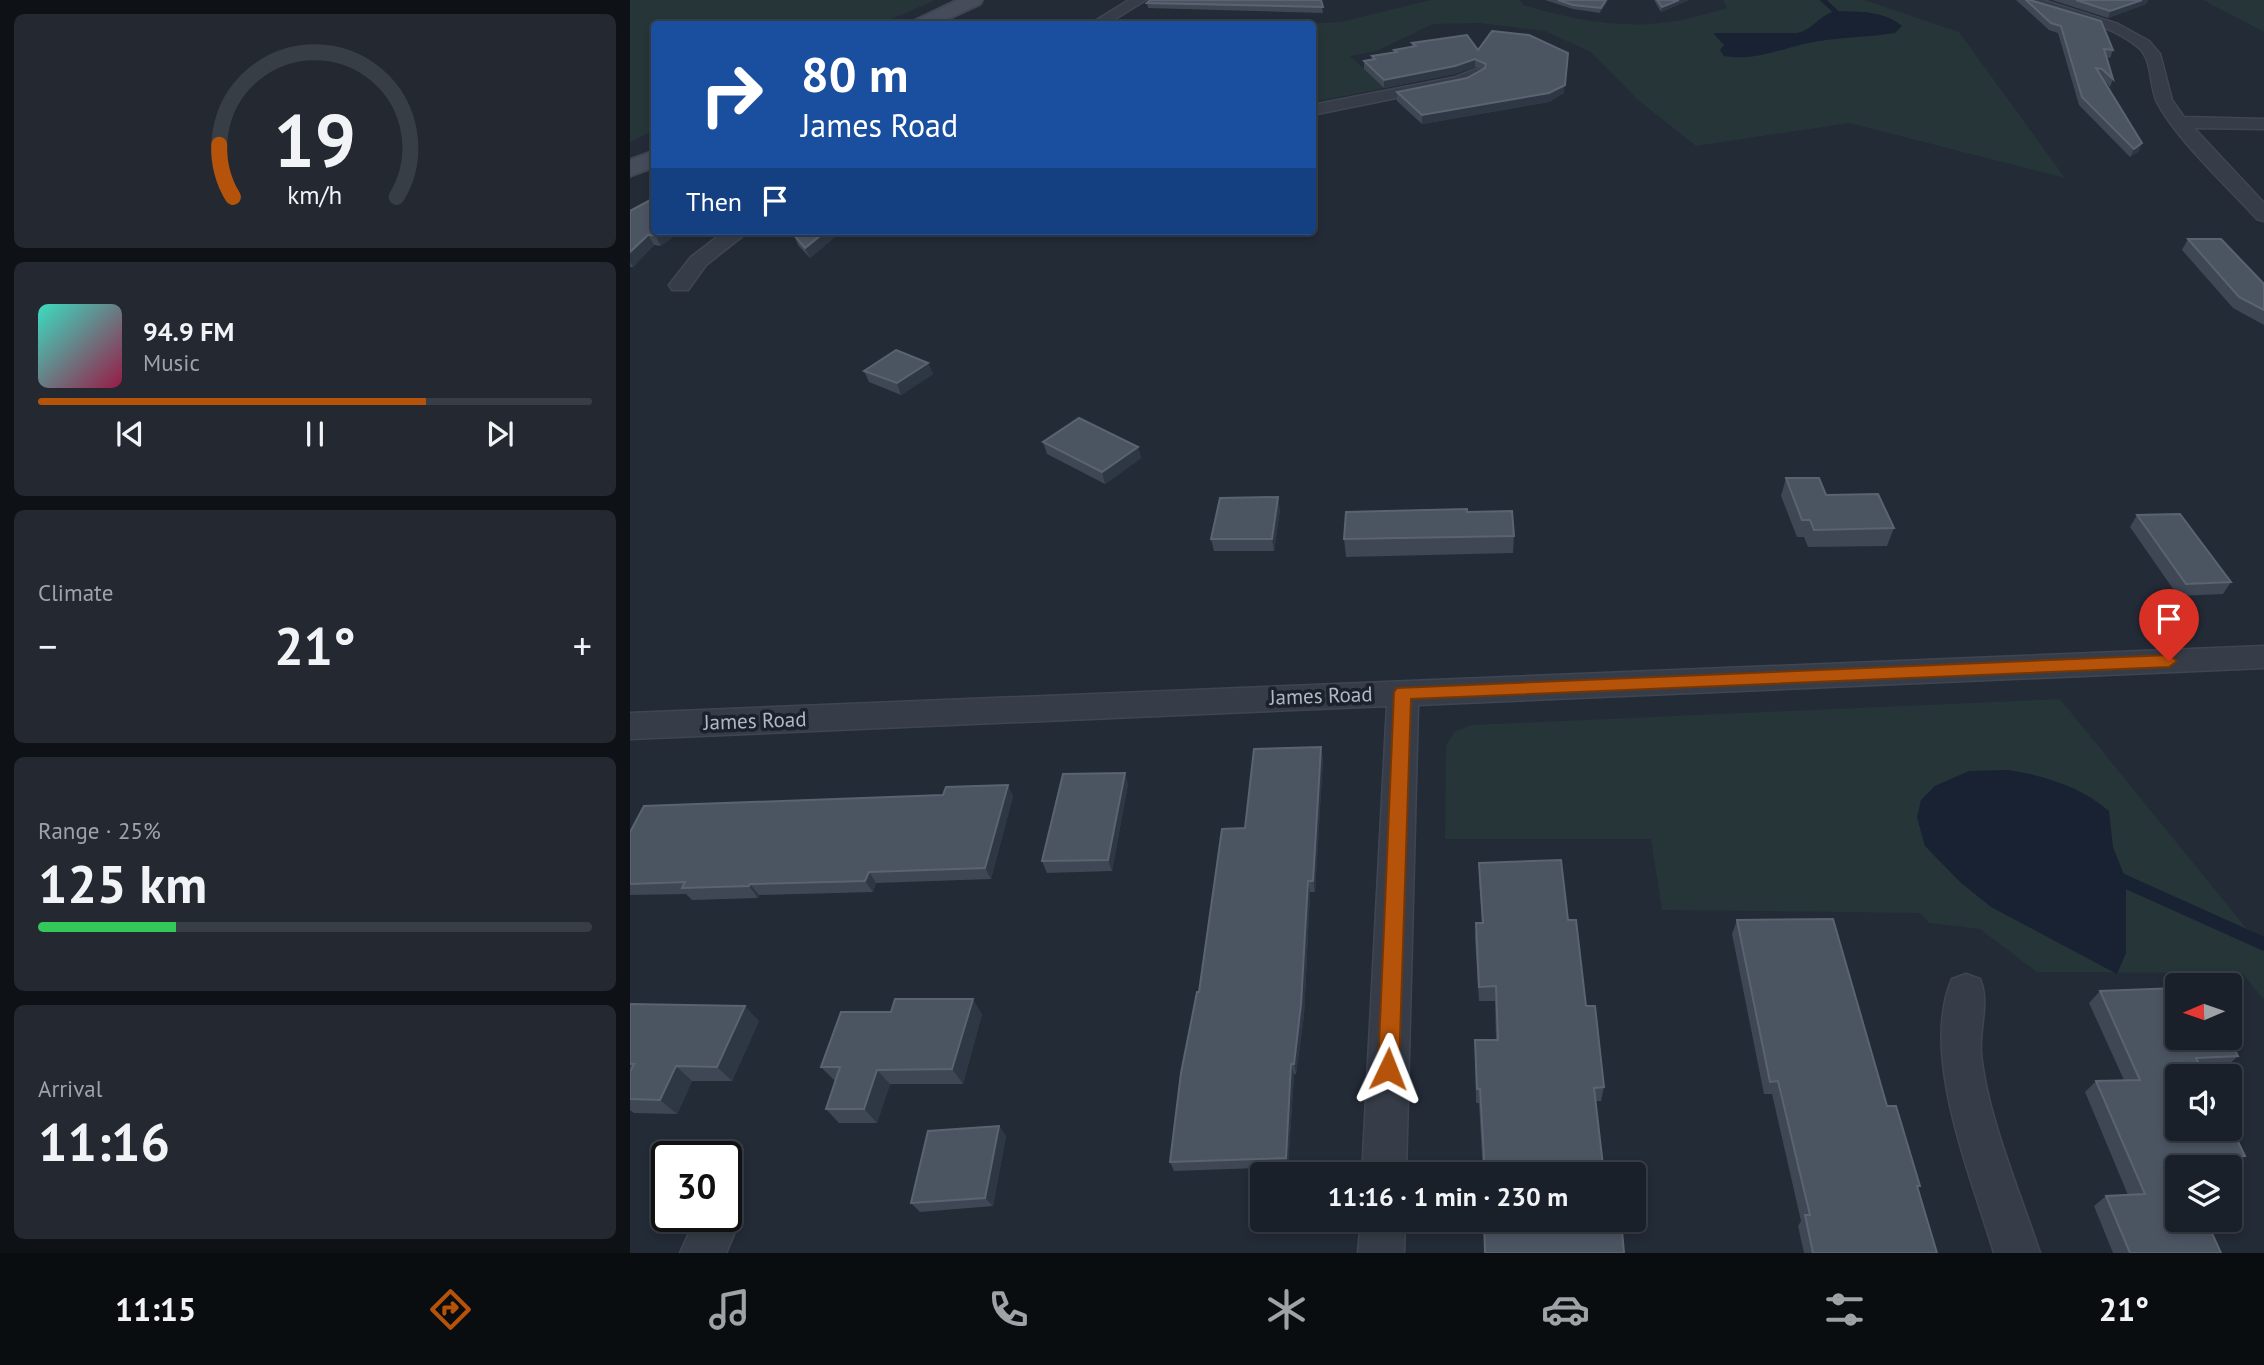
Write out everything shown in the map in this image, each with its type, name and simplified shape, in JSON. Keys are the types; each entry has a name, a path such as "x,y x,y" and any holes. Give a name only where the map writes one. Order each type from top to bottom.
{"street":[{"path":"929,21 973,0"},
{"path":"1102,21 1139,0"},
{"path":"2029,0 2113,27 2144,44 2152,54 2165,100 2179,122 2264,215"},
{"path":"1316,109 1460,81 1476,74"},
{"path":"2179,122 2264,124"},
{"path":"630,169 651,159"},
{"path":"680,285 688,271 704,254 733,235"},
{"name":"James Road","path":"630,726 2264,657"},
{"path":"1384,1162 1403,692"},
{"path":"1966,992 1961,1052 1972,1111 2017,1253"},
{"path":"703,1253 713,1232"},
{"path":"1381,1253 1382,1232"}],"shaded area":[{"path":"630,0 935,0 888,21 651,21 651,132 630,142"},
{"path":"1431,0 1520,0 1523,5 1559,15 1613,23 1649,24 1683,20 1727,8 1723,0 1864,0 1959,32 2065,178 1849,123 1696,146 1638,100 1591,52 1545,31 1479,23 1433,24 1377,51 1350,56 1386,88 1316,101 1316,23 1341,22"},
{"path":"2203,0 2264,0 2264,32"},
{"path":"2060,699 2264,950 2264,1000 2242,973 2037,972 1980,929 1929,923 1920,913 1662,910 1651,839 1445,839 1446,746 1454,732 1471,725"}],"water":[{"path":"1835,11 1879,14 1902,26 1895,33 1819,41 1748,57 1724,56 1720,50 1724,45 1713,33 1797,33"},
{"path":"2008,770 2062,783 2098,802 2109,811 2113,847 2126,880 2126,953 2117,974 1991,907 1960,882 1925,846 1917,817 1921,800 1935,786 1969,771"}],"building":[{"path":"1150,0 1321,0 1323,7 1147,3"},
{"path":"1558,0 1606,0 1601,8 1573,5"},
{"path":"1657,0 1679,0 1662,7"},
{"path":"2026,0 2101,21 2113,50 2104,49 2113,79 2102,69 2096,68 2142,143 2134,149 2082,97 2061,26 2051,23"},
{"path":"2076,0 2142,0 2110,11"},
{"path":"1492,31 1529,35 1568,53 1565,85 1549,93 1422,115 1397,92 1467,78 1485,68 1486,64 1475,59 1455,66 1384,80 1364,61 1375,59 1372,56 1416,46 1412,43 1467,35 1478,50"},
{"path":"651,200 651,235 630,252 630,211"},
{"path":"794,235 821,235 805,248"},
{"path":"2188,239 2221,239 2264,284 2264,310 2239,297"},
{"path":"896,350 928,363 897,383 864,371"},
{"path":"1079,418 1138,447 1102,472 1043,442"},
{"path":"1786,478 1819,478 1826,495 1878,494 1894,528 1814,530 1810,520 1802,520"},
{"path":"1278,497 1272,539 1211,539 1220,498"},
{"path":"1467,509 1467,512 1512,511 1514,536 1344,539 1346,512"},
{"path":"2180,514 2231,582 2186,584 2137,515"},
{"path":"1321,747 1313,881 1308,881 1301,1004 1294,1064 1291,1064 1286,1158 1170,1162 1181,1073 1199,992 1222,829 1245,828 1254,749"},
{"path":"1125,773 1108,860 1042,861 1063,774"},
{"path":"1008,785 985,868 869,872 865,881 682,888 685,882 630,884 630,832 644,806 943,795 946,787"},
{"path":"1561,860 1568,920 1576,920 1586,1006 1595,1006 1604,1087 1594,1088 1603,1162 1484,1162 1475,1040 1498,1040 1496,986 1479,987 1476,923 1483,923 1479,863"},
{"path":"1833,919 1887,1106 1896,1106 1937,1253 1813,1253 1805,1215 1810,1215 1778,1081 1770,1082 1737,920"},
{"path":"2165,988 2165,1050 2235,1050 2238,1056 2196,1058 2199,1064 2165,1064 2165,1141 2238,1141 2245,1156 2165,1155 2165,1232 2211,1232 2221,1253 2130,1253 2106,1196 2145,1194 2096,1081 2140,1080 2100,991"},
{"path":"895,999 973,999 952,1069 877,1070 864,1109 826,1109 840,1067 821,1067 841,1012 891,1012"},
{"path":"630,1004 745,1006 717,1067 676,1066 660,1100 630,1099 630,1072 634,1064 630,1064"},
{"path":"999,1126 985,1198 911,1203 928,1131"},
{"path":"1484,1232 1622,1232 1624,1253 1485,1253"}],"waterway":[{"path":"1823,0 1835,11"},
{"path":"2115,877 2264,944"}],"route":[{"path":"1388,1069 1403,692 2169,661"}]}
